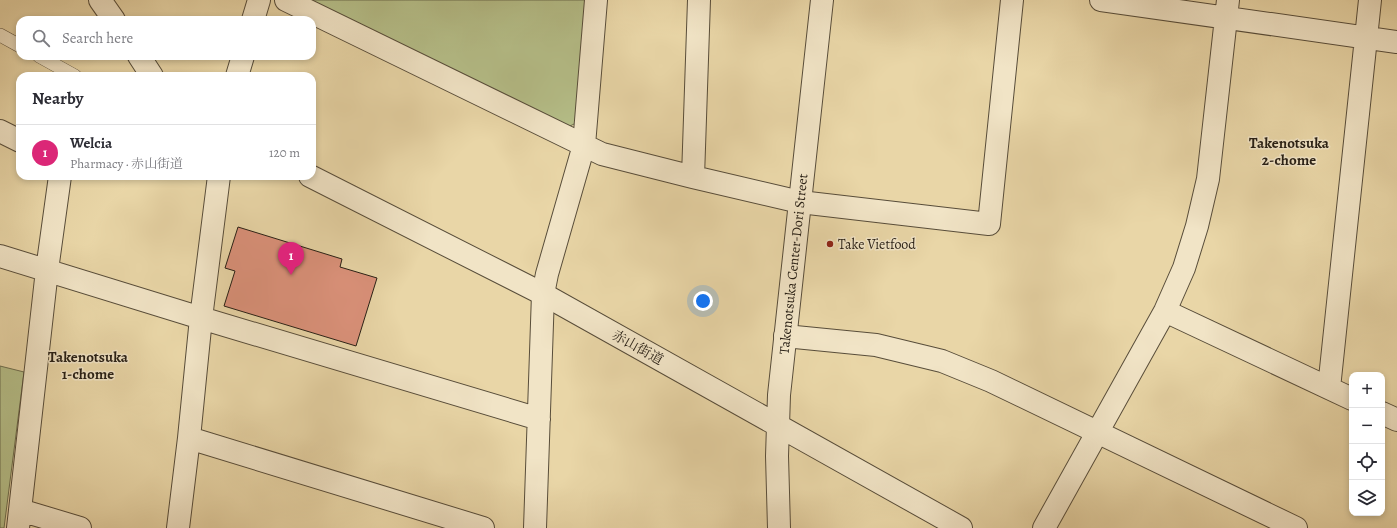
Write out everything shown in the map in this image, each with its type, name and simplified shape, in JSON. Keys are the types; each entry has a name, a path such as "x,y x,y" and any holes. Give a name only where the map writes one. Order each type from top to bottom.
{"street":[{"path":"100,0 111,16"},
{"path":"254,16 259,0"},
{"path":"286,0 602,154 800,202 989,224 1012,0"},
{"path":"535,528 544,294 547,274 584,145 596,0"},
{"path":"693,177 699,0"},
{"name":"Takenotsuka Center-Dori Street","path":"779,528 777,425 785,336 822,0"},
{"path":"1101,0 1227,9 1397,42"},
{"path":"1329,388 1370,0"},
{"path":"1044,528 1165,312 1184,268 1197,226 1208,179 1227,9"},
{"path":"142,60 149,72"},
{"path":"238,72 242,60"},
{"path":"0,131 16,139"},
{"name":"赤山街道","path":"316,179 544,294 961,528"},
{"path":"59,180 47,270 19,519 80,528"},
{"path":"178,528 201,318 218,180"},
{"path":"0,256 539,419"},
{"path":"1165,312 1349,398"},
{"path":"785,336 876,345 942,361 990,381 1296,528"},
{"path":"1385,414 1397,420"},
{"path":"189,438 482,528"}],"lane":[{"path":"0,35 16,44"},
{"path":"46,60 69,72"}],"green space":[{"path":"303,0 589,0 582,120 566,128"},
{"path":"0,366 24,372 4,528 0,528"}],"building":[{"path":"238,227 342,259 340,267 377,278 356,346 224,306 235,271 225,268"}],"place":[{"name":"Take Vietfood","path":"830,244"},
{"name":"Welcia","path":"291,275"}],"district":[{"name":"Takenotsuka 2-chome","path":"1289,152"},
{"name":"Takenotsuka 1-chome","path":"88,366"}]}
